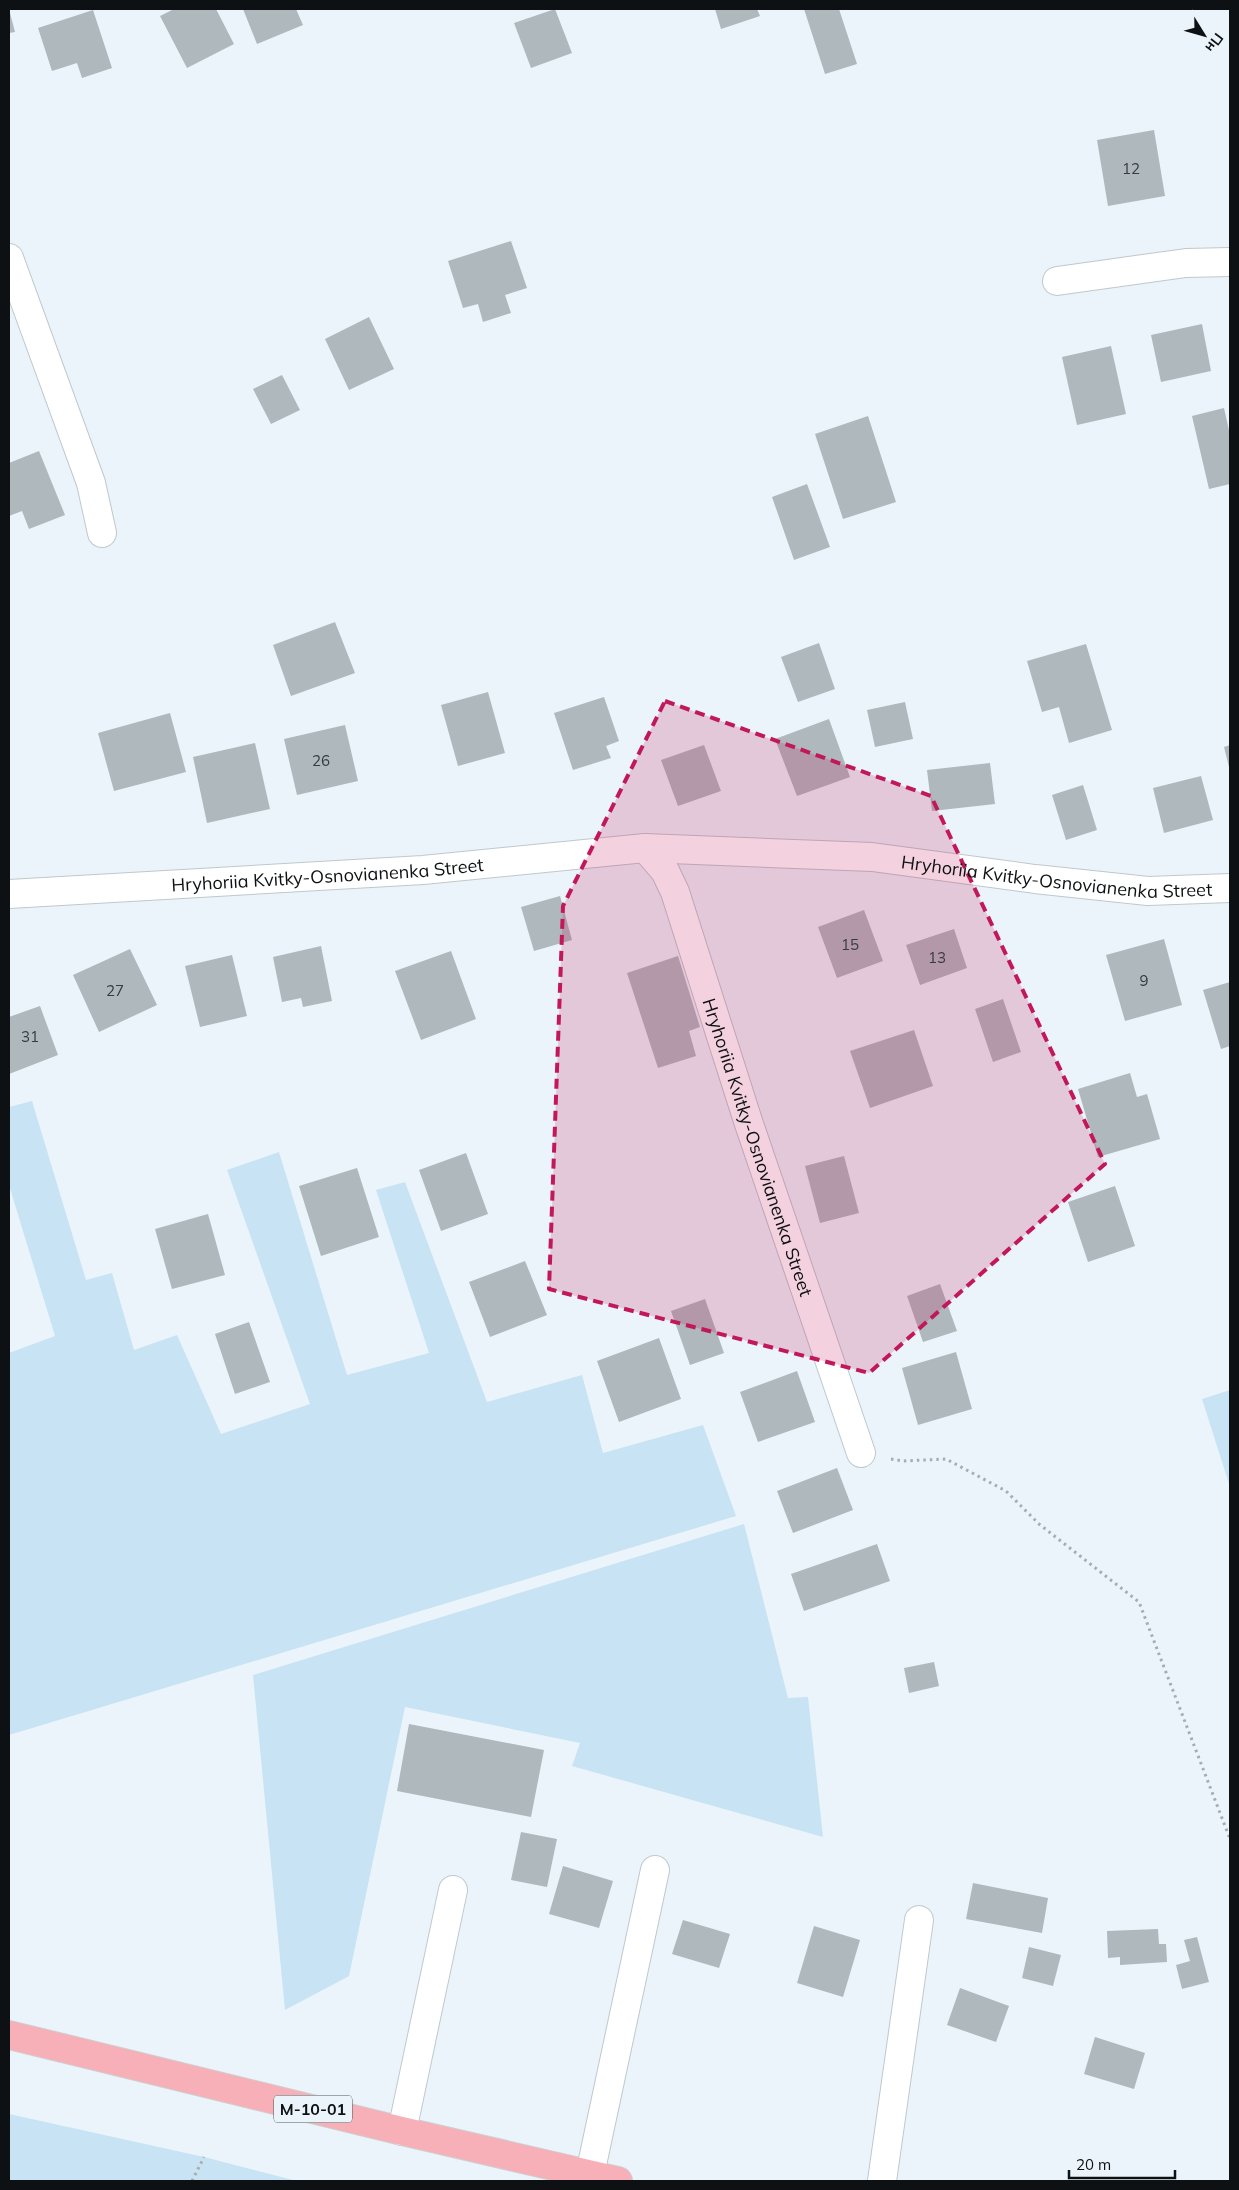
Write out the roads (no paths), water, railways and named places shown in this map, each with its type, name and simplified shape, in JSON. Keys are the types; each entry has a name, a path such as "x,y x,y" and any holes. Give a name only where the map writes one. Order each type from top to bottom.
{"highway":[{"name":"М-10-01","path":"9,2035 402,2131 618,2181"}],"street":[{"path":"9,258 91,482 102,533"},
{"path":"1057,282 1186,262 1230,262"},
{"name":"Hryhoriia Kvitky-Osnovianenka Street","path":"9,894 423,870 645,848 872,857 1035,879 1148,891 1230,888"},
{"name":"Hryhoriia Kvitky-Osnovianenka Street","path":"645,848 665,871 675,892 748,1121 861,1453"},
{"path":"590,2174 655,1870"},
{"path":"402,2131 453,1890"},
{"path":"882,2181 918,1920"}]}
